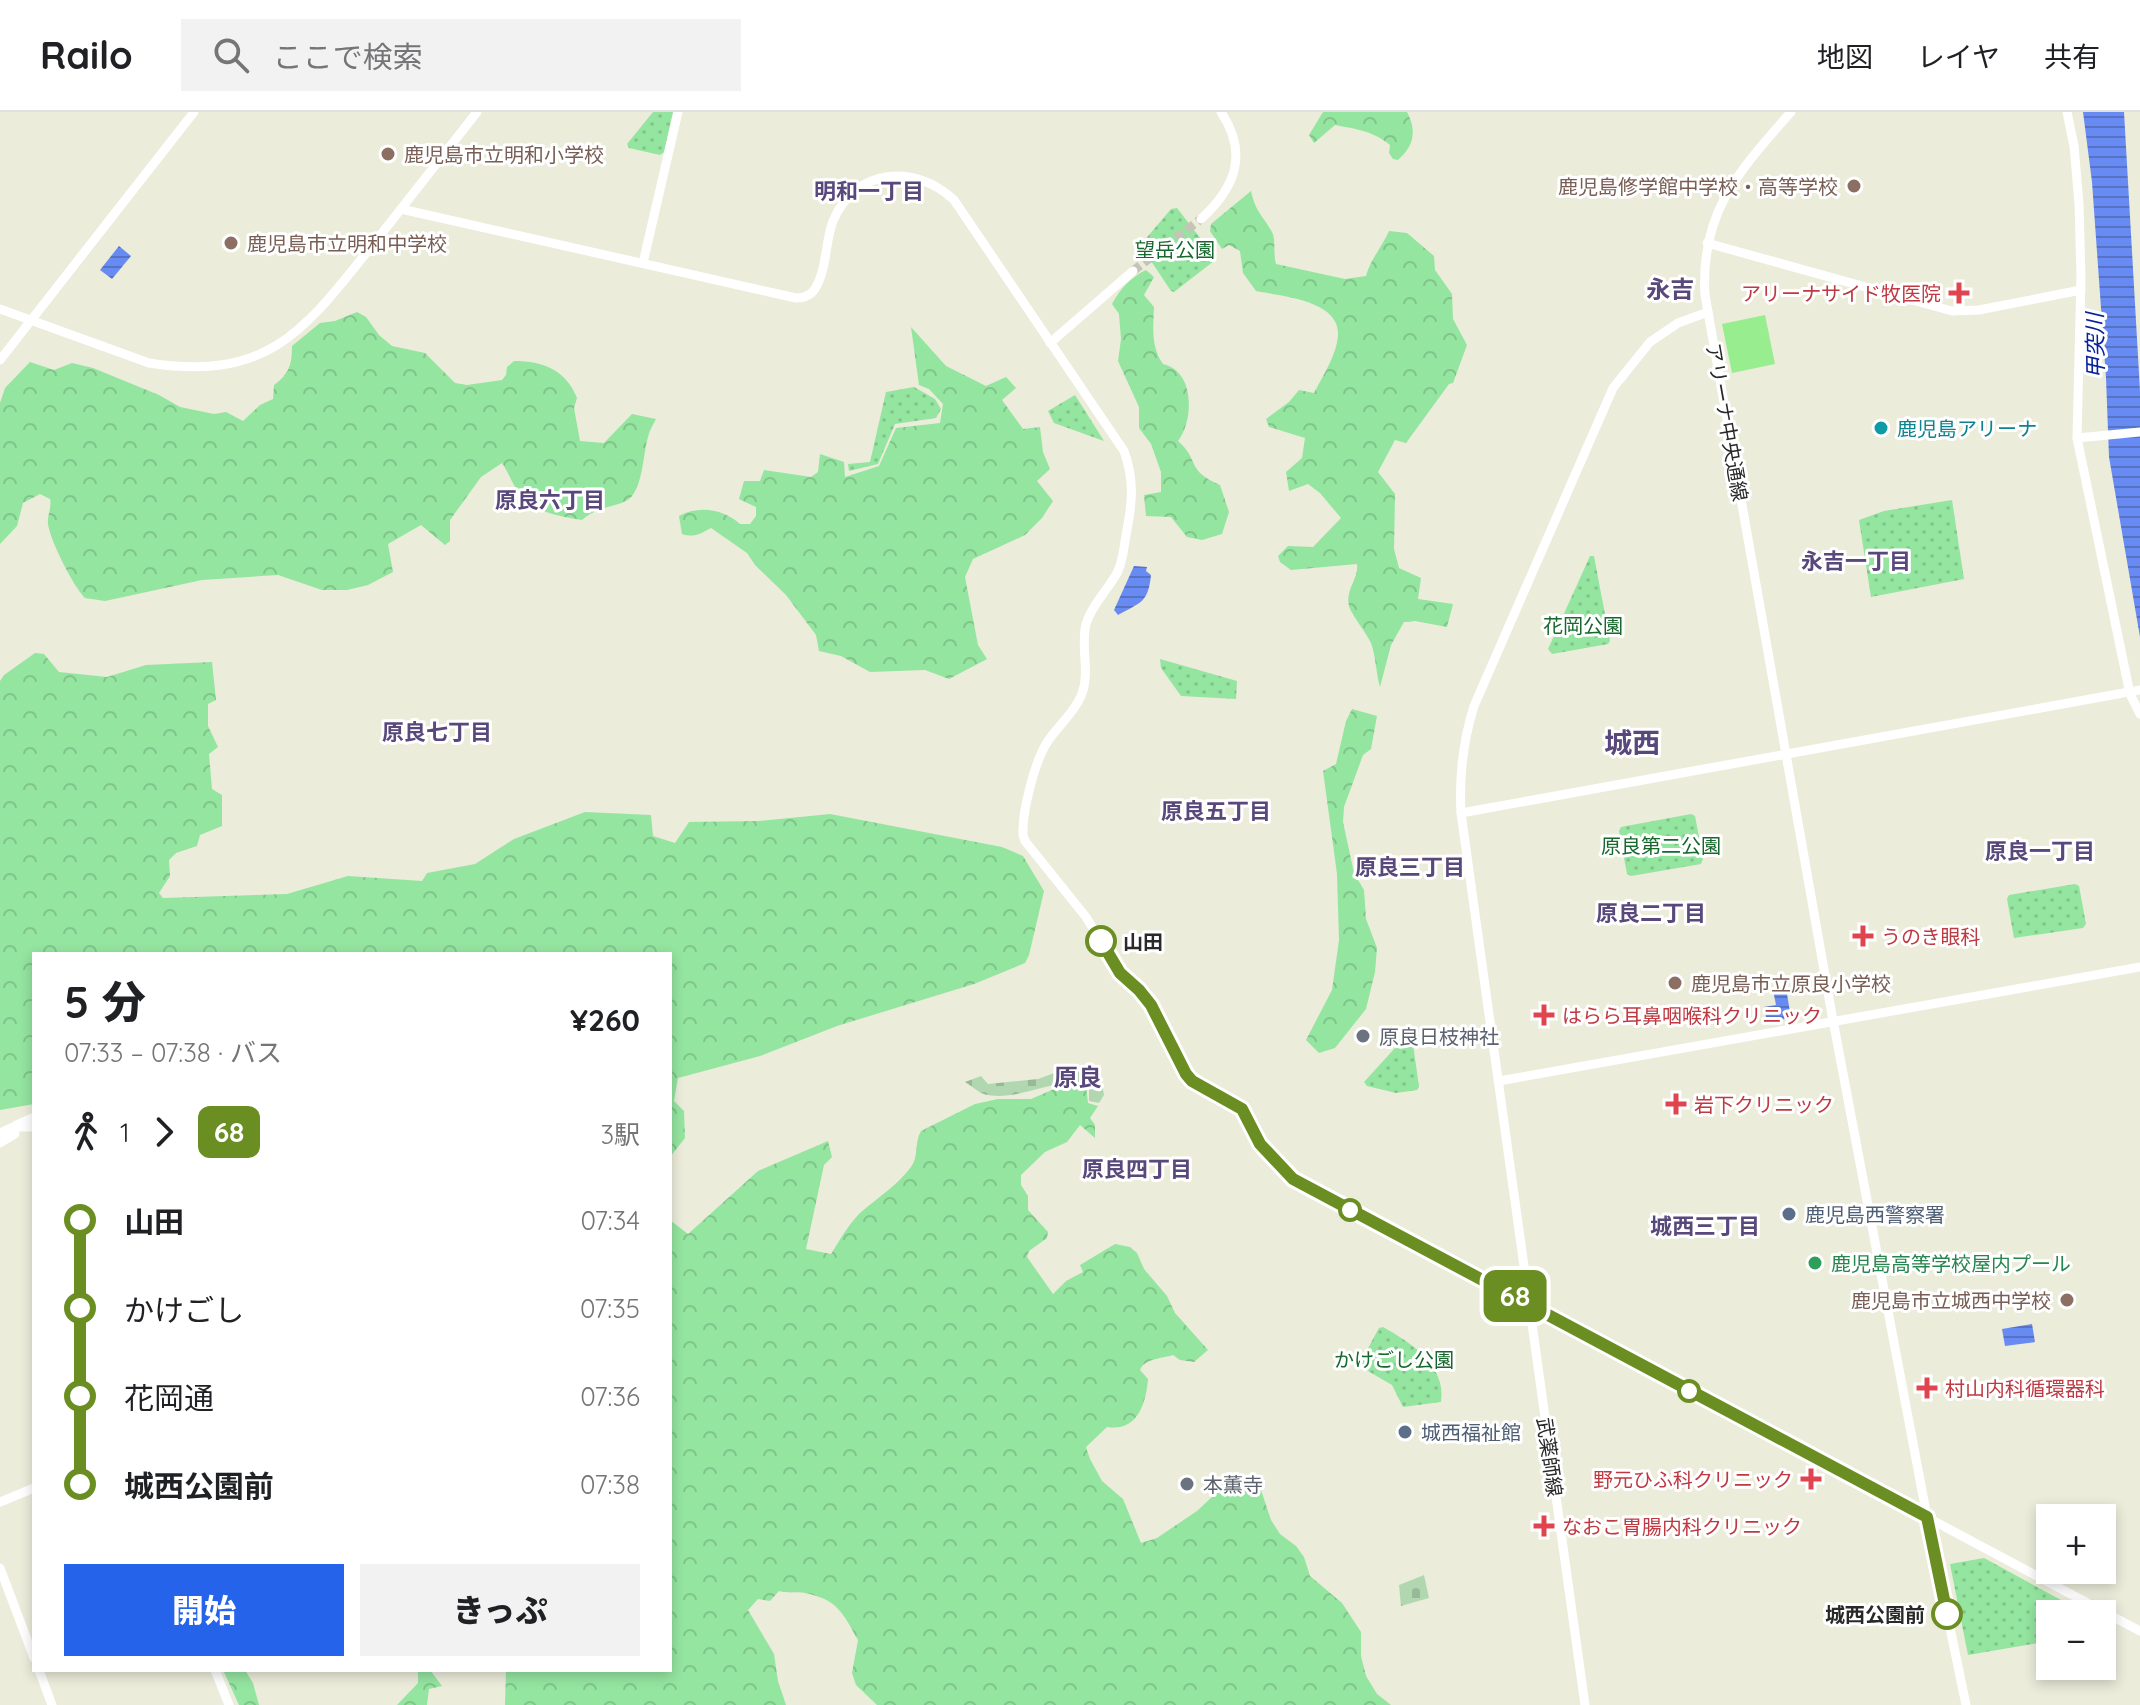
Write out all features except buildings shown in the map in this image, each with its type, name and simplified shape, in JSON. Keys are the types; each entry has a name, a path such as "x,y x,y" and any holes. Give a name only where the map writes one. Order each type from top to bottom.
{"street":[{"path":"0,360 194,112"},
{"path":"0,309 149,363 199,368 244,360 289,339 322,309 477,112"},
{"path":"643,263 678,112"},
{"path":"1201,219 1222,198 1235,170 1235,142 1221,112"},
{"name":"アリーナ中央通線","path":"1791,112 1731,183 1717,210 1707,243 1704,277 1834,1023 1927,1517 1966,1705"},
{"path":"2067,112 2074,146 2079,204 2080,438 2140,714"},
{"path":"401,209 804,298 816,288 830,231 846,199 878,179 911,176 934,183 954,200 1124,451 1130,468 1133,499 1118,571 1085,627 1086,674 1080,698 1046,743 1023,826 1025,841 1086,917 1120,973 1147,998 1186,1074 1192,1081 1242,1109 1260,1144 1293,1179 2140,1631"},
{"path":"1707,243 1952,311 1979,310 2081,290"},
{"path":"1050,343 1133,271"},
{"name":"武薬師線","path":"1585,1705 1461,813 1463,748 1474,706 1608,397 1650,342 1678,323 1708,312"},
{"path":"2080,438 2140,432"},
{"path":"1461,813 2136,692"},
{"path":"1499,1081 2140,967"},
{"path":"0,1143 32,1118"},
{"path":"0,1133 32,1127"},
{"path":"0,1502 32,1489"},
{"path":"0,1568 32,1653"},
{"path":"40,1672 52,1705"},
{"path":"216,1672 229,1705"}],"green space":[{"path":"653,112 673,112 664,152 660,155 629,148 627,144"},
{"path":"1323,112 1407,112 1413,132 1411,144 1398,160 1393,159 1389,153 1390,145 1384,140 1364,131 1335,125 1314,143 1309,135"},
{"path":"1251,191 1257,209 1273,235 1276,264 1345,279 1366,276 1389,231 1407,233 1434,256 1435,270 1452,294 1453,319 1467,345 1453,383 1449,384 1406,443 1395,440 1378,472 1395,494 1394,549 1399,568 1421,578 1418,599 1453,604 1447,627 1404,622 1391,645 1380,687 1371,643 1349,606 1357,564 1291,570 1280,562 1278,556 1288,546 1313,547 1341,518 1308,484 1289,491 1286,472 1302,458 1305,438 1269,427 1266,419 1289,402 1299,390 1314,393 1332,357 1338,335 1336,323 1319,307 1256,291 1243,273 1240,251 1229,245 1222,249 1210,231 1211,224"},
{"name":"望岳公園","path":"1177,208 1215,257 1174,292 1143,249 1143,242 1171,209"},
{"path":"1146,270 1154,277 1144,295 1154,307 1156,351 1163,364 1173,368 1186,386 1189,409 1178,441 1197,469 1220,485 1229,512 1222,534 1202,540 1187,537 1171,517 1146,516 1144,495 1161,492 1161,472 1151,444 1139,428 1139,407 1118,361 1121,339 1119,314 1112,304 1126,284"},
{"path":"357,312 366,317 392,346 425,353 455,383 467,385 502,380 507,367 514,361 552,369 567,380 577,398 574,408 580,441 604,443 632,414 656,419 634,494 625,502 582,520 561,516 537,509 526,502 502,463 481,477 450,520 450,541 445,545 421,525 388,544 393,572 368,585 347,590 322,590 278,575 202,580 105,601 85,598 53,541 48,524 50,499 40,494 23,503 17,526 0,544 0,403 5,388 30,362 54,370 72,363 93,368 180,407 214,414 226,412 243,421 260,405 273,399 274,385 289,368 292,346 320,323"},
{"path":"1765,315 1775,364 1732,373 1722,324"},
{"path":"911,327 946,366 986,386 1006,377 1016,388 1002,400 1023,429 1040,427 1043,452 1050,469 1037,481 1053,501 1042,518 1025,535 973,559 965,577 978,645 987,659 949,679 925,670 870,672 841,656 819,651 816,635 786,595 747,553 711,528 700,534 682,534 679,516 694,510 711,510 740,524 750,524 756,516 756,507 739,499 744,481 760,481 764,470 811,477 818,472 820,454 844,462 845,477 879,466 896,428 940,423 943,404 929,389 919,385"},
{"path":"914,387 935,399 941,409 936,418 895,424 878,464 849,471 848,464 870,462 886,392"},
{"path":"1075,395 1104,441 1054,423 1048,411"},
{"path":"1952,500 1964,579 1871,597 1859,520 1884,511"},
{"name":"花岡公園","path":"1590,556 1594,556 1610,641 1608,644 1552,654 1548,649"},
{"path":"35,653 44,654 59,672 107,677 146,665 212,662 216,700 208,704 208,726 218,747 209,754 212,789 222,795 222,826 200,835 197,846 176,853 169,860 170,876 159,893 163,898 287,894 348,876 422,881 427,873 475,864 514,839 585,812 651,815 653,836 675,843 689,822 759,821 830,814 1002,847 1023,856 1044,891 1029,955 1025,963 974,984 837,1026 760,1056 678,1078 674,1101 684,1111 685,1138 672,1154 672,952 32,952 32,1104 0,1110 0,681"},
{"path":"1160,659 1237,681 1236,699 1181,696 1161,668"},
{"path":"1352,709 1377,716 1371,749 1363,755 1344,807 1343,822 1354,873 1364,890 1366,919 1377,948 1375,972 1366,1009 1335,1048 1319,1053 1306,1040 1332,990 1339,940 1337,874 1323,771 1336,764 1346,721"},
{"name":"原良第二公園","path":"1691,814 1695,816 1703,859 1701,864 1631,876 1627,874 1619,831 1621,827"},
{"path":"2075,884 2079,886 2086,924 2083,928 2014,938 2007,899 2009,895"},
{"path":"1405,1037 1413,1044 1417,1090 1396,1093 1367,1086 1364,1082"},
{"path":"1073,1066 1089,1068 1101,1079 1104,1095 1099,1103 1089,1101 1089,1086 1078,1083 994,1096 981,1093 965,1082 981,1076 988,1084 1038,1079"},
{"path":"1066,1084 1086,1086 1088,1103 1098,1106 1090,1118 1095,1125 1095,1138 1080,1125 1067,1142 1045,1152 1021,1175 1021,1185 1028,1196 1028,1210 1048,1232 1047,1238 1029,1251 1027,1257 1053,1294 1066,1281 1083,1272 1080,1265 1115,1244 1130,1247 1167,1296 1175,1313 1208,1350 1194,1362 1180,1360 1173,1355 1142,1366 1140,1370 1148,1379 1138,1414 1126,1425 1107,1427 1086,1447 1090,1459 1102,1481 1123,1499 1141,1543 1157,1538 1197,1511 1230,1480 1245,1477 1258,1481 1271,1520 1280,1534 1296,1546 1304,1557 1310,1576 1342,1603 1361,1632 1361,1656 1366,1676 1377,1694 1391,1705 877,1705 856,1685 852,1673 858,1640 838,1609 816,1596 779,1591 770,1601 758,1599 748,1610 774,1654 786,1705 505,1705 506,1672 672,1672 672,1222 688,1234 758,1171 828,1141 832,1157 824,1165 806,1249 831,1254 866,1207 911,1167 921,1131 975,1104 998,1099 1031,1099"},
{"name":"かけごし公園","path":"1383,1327 1415,1348 1432,1366 1441,1389 1441,1402 1403,1407 1392,1385 1361,1367 1360,1363 1379,1328"},
{"path":"1984,1558 2061,1600 2036,1600 2036,1643 1968,1655 1950,1564"},
{"path":"1424,1575 1429,1598 1401,1606 1399,1585"},
{"path":"224,1672 246,1672 253,1683 259,1705 239,1705"},
{"path":"418,1672 432,1672 442,1686 429,1689 427,1705 397,1705 418,1683"}],"water":[{"path":"2083,112 2124,112 2140,391 2140,637 2109,457 2092,182"},
{"path":"119,246 131,256 112,279 100,270"},
{"path":"1134,566 1147,567 1146,571 1151,575 1148,591 1138,604 1118,615 1114,610"},
{"path":"1786,988 1791,1018 1767,1022 1764,1007 1776,1005 1773,990"},
{"path":"2032,1324 2035,1342 2005,1346 2002,1329"}],"tunnel":[{"path":"1133,271 1201,219"}],"bus line":[{"name":"68","path":"1101,941 1120,973 1147,998 1186,1074 1203,1088 1242,1109 1268,1155 1293,1179 1927,1517 1947,1614"}],"place":[{"name":"鹿児島市立明和小学校","path":"388,154"},
{"name":"鹿児島修学館中学校・高等学校","path":"1854,186"},
{"name":"鹿児島市立明和中学校","path":"231,243"},
{"name":"アリーナサイド牧医院","path":"1959,293"},
{"name":"鹿児島アリーナ","path":"1881,428"},
{"name":"うのき眼科","path":"1863,936"},
{"name":"山田","path":"1101,941"},
{"name":"鹿児島市立原良小学校","path":"1675,983"},
{"name":"はらら耳鼻咽喉科クリニック","path":"1544,1015"},
{"name":"原良日枝神社","path":"1363,1036"},
{"name":"岩下クリニック","path":"1676,1104"},
{"name":"鹿児島西警察署","path":"1789,1214"},
{"name":"鹿児島高等学校屋内プール","path":"1815,1263"},
{"name":"鹿児島市立城西中学校","path":"2067,1300"},
{"name":"村山内科循環器科","path":"1927,1388"},
{"name":"城西福祉館","path":"1405,1432"},
{"name":"野元ひふ科クリニック","path":"1811,1479"},
{"name":"本薫寺","path":"1187,1484"},
{"name":"なおこ胃腸内科クリニック","path":"1544,1526"},
{"name":"城西公園前","path":"1947,1614"}],"district":[{"name":"明和一丁目","path":"869,191"},
{"name":"永吉","path":"1670,289"},
{"name":"原良六丁目","path":"550,500"},
{"name":"永吉一丁目","path":"1856,561"},
{"name":"原良七丁目","path":"437,732"},
{"name":"城西","path":"1632,742"},
{"name":"原良五丁目","path":"1216,811"},
{"name":"原良一丁目","path":"2040,851"},
{"name":"原良三丁目","path":"1410,867"},
{"name":"原良二丁目","path":"1651,913"},
{"name":"原良","path":"1078,1077"},
{"name":"原良四丁目","path":"1137,1169"},
{"name":"城西三丁目","path":"1705,1226"}],"water label":[{"name":"甲突川","path":"2095,346"}]}
